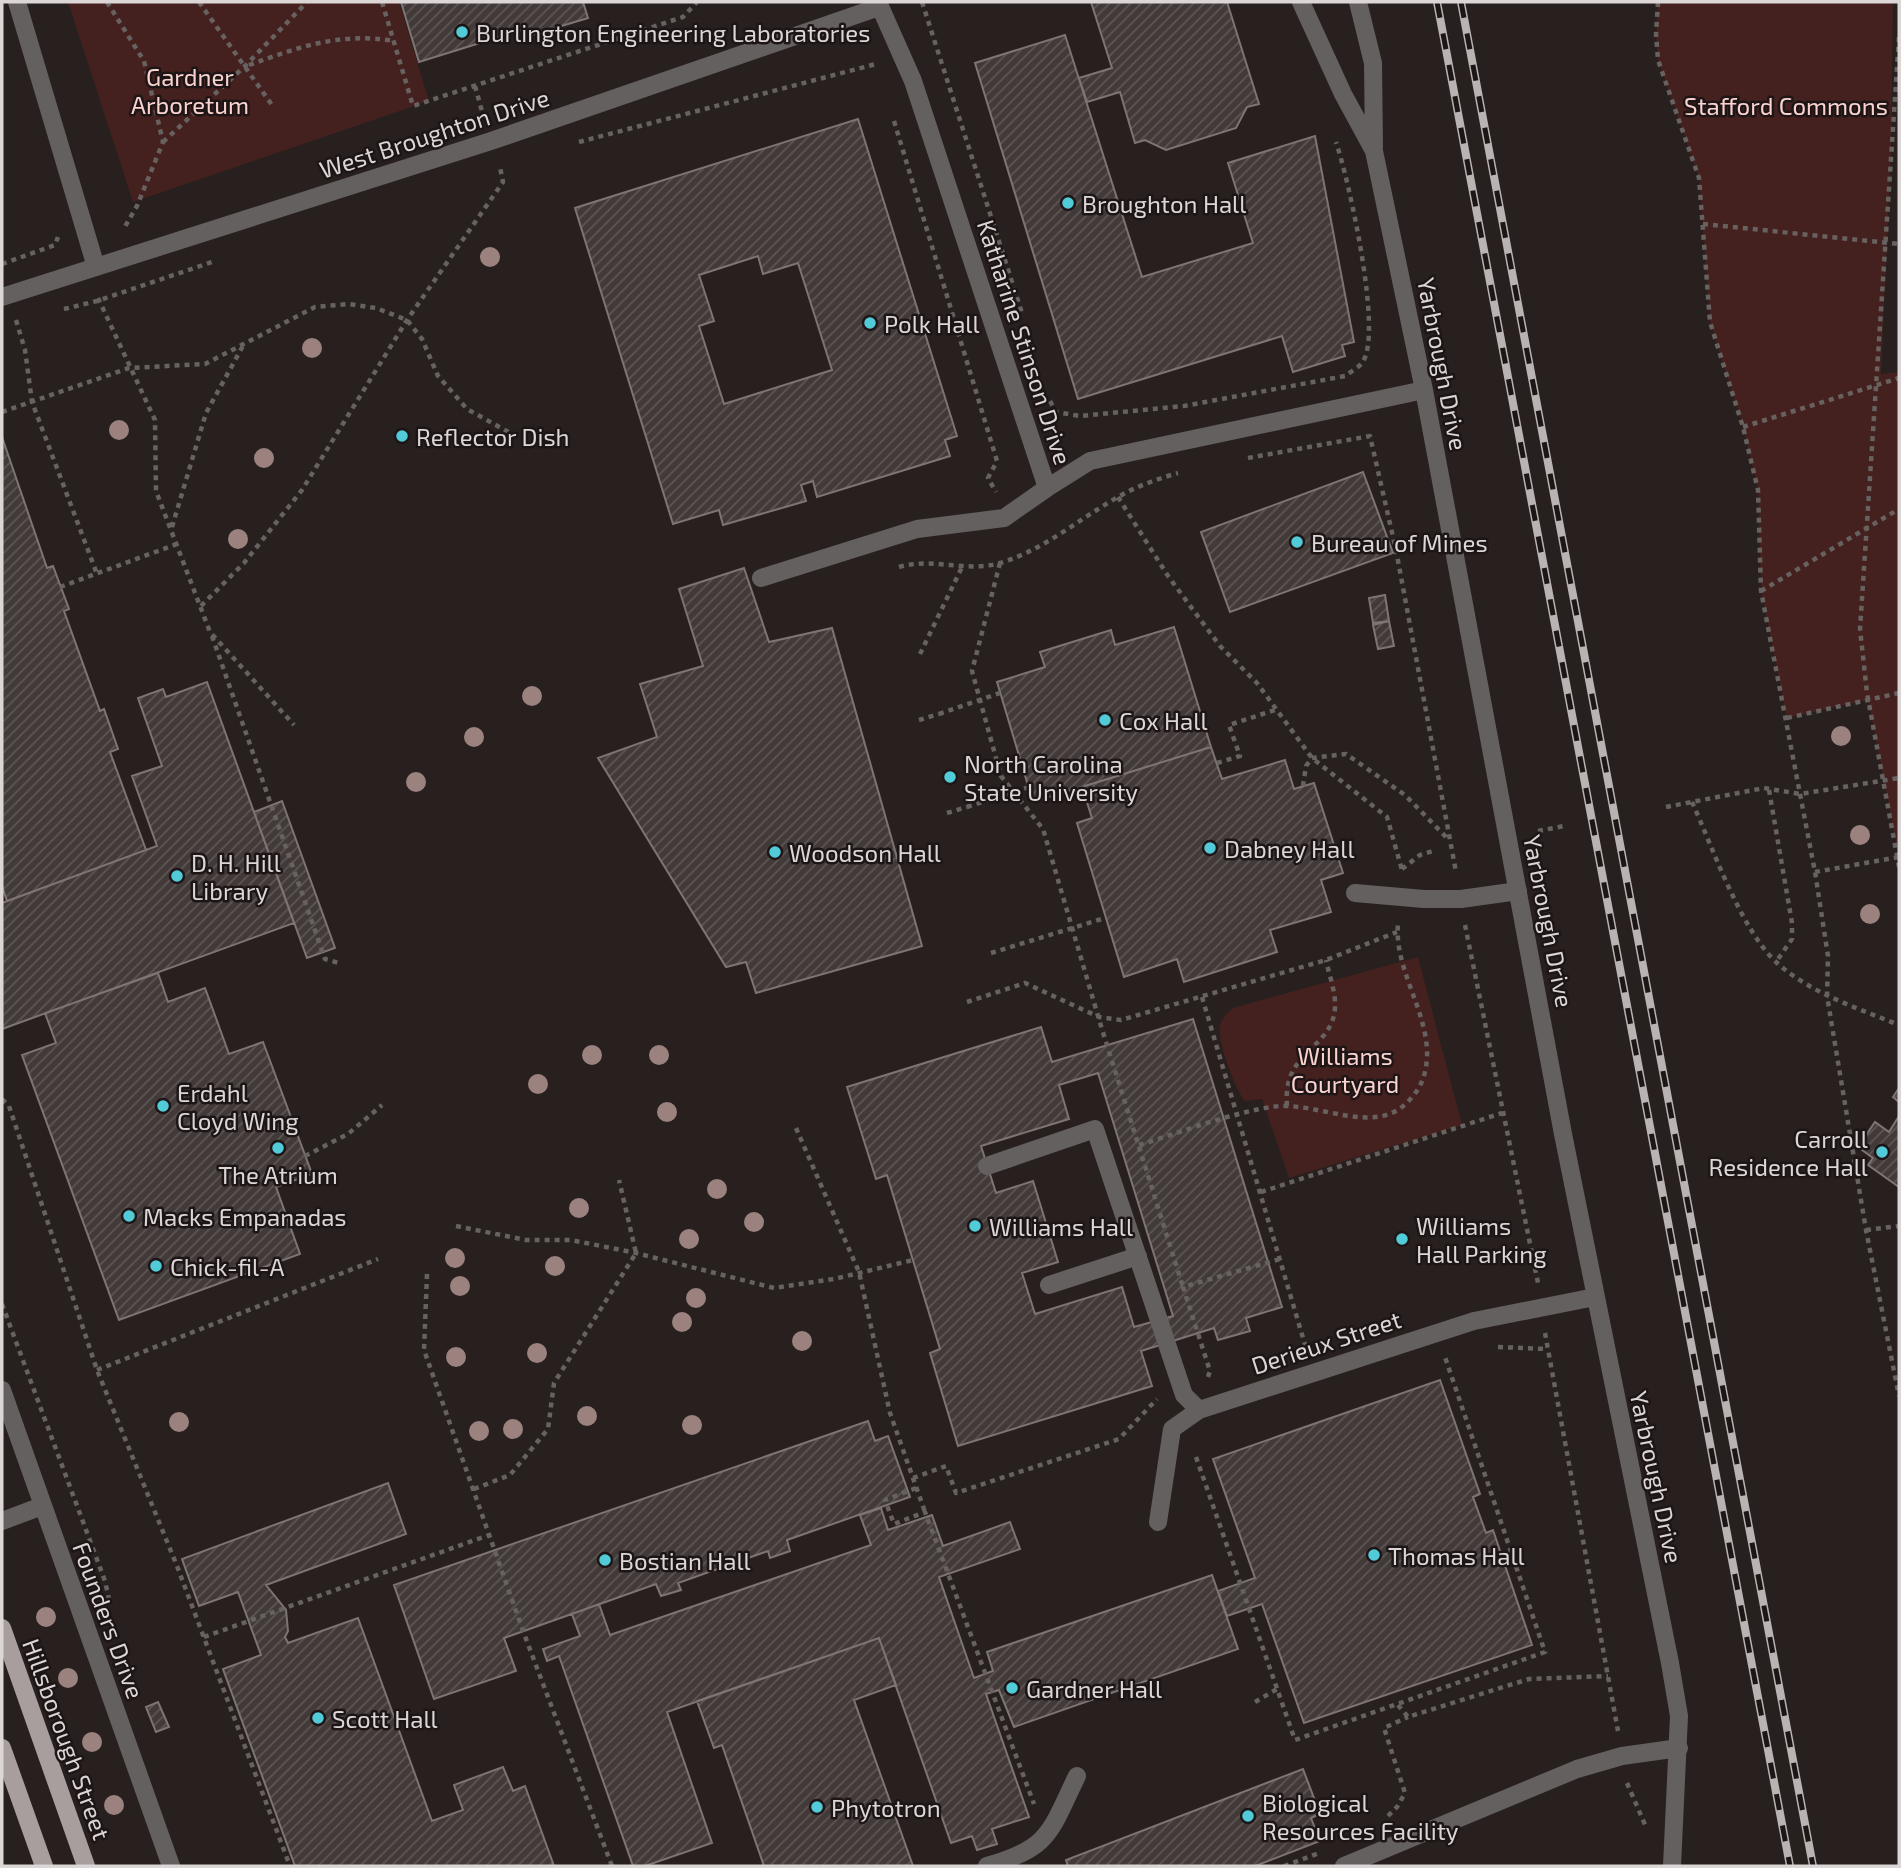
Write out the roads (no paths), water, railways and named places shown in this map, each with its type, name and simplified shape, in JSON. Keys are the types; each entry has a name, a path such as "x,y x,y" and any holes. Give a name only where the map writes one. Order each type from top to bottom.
{"main road":[{"name":"Hillsborough Street","path":"2,1628 86,1866"},
{"path":"2,1748 44,1866"}],"street":[{"path":"17,2 96,267"},
{"name":"Yarbrough Drive","path":"1301,2 1343,94 1374,151 1424,390 1595,1297 1679,1716 1672,1866"},
{"path":"1358,2 1373,63 1374,151"},
{"name":"West Broughton Drive","path":"2,297 491,141 879,4"},
{"name":"Katharine Stinson Drive","path":"879,4 913,81 1047,488 1090,461 1424,390"},
{"path":"761,578 917,529 1004,518 1047,488"},
{"path":"1355,893 1461,898 1518,891"},
{"path":"987,1166 1095,1129 1184,1395 1199,1410"},
{"path":"1049,1285 1138,1256"},
{"name":"Derieux Street","path":"1158,1522 1172,1429 1199,1410 1474,1321 1595,1297"},
{"name":"Founders Drive","path":"2,1390 172,1866"},
{"path":"2,1521 42,1506"},
{"path":"1344,1866 1577,1769 1622,1756 1679,1748"},
{"path":"987,1866 1015,1858 1038,1846 1049,1832 1077,1776"}],"railway":[{"path":"1437,2 1790,1866"},
{"path":"1461,2 1813,1866"}],"place":[{"name":"Burlington Engineering Laboratories","path":"462,32"},
{"name":"Broughton Hall","path":"1068,203"},
{"name":"Polk Hall","path":"870,323"},
{"name":"Reflector Dish","path":"402,436"},
{"name":"Bureau of Mines","path":"1297,542"},
{"name":"Cox Hall","path":"1105,720"},
{"name":"North Carolina State University","path":"950,777"},
{"name":"Dabney Hall","path":"1210,848"},
{"name":"Woodson Hall","path":"775,852"},
{"name":"D. H. Hill Library","path":"177,876"},
{"name":"Erdahl Cloyd Wing","path":"163,1106"},
{"name":"The Atrium","path":"278,1148"},
{"name":"Carroll Residence Hall","path":"1882,1152"},
{"name":"Macks Empanadas","path":"129,1216"},
{"name":"Williams Hall","path":"975,1226"},
{"name":"Williams Hall Parking","path":"1402,1239"},
{"name":"Chick-fil-A","path":"156,1266"},
{"name":"Thomas Hall","path":"1374,1555"},
{"name":"Bostian Hall","path":"605,1560"},
{"name":"Gardner Hall","path":"1012,1688"},
{"name":"Scott Hall","path":"318,1718"},
{"name":"Phytotron","path":"817,1807"},
{"name":"Biological Resources Facility","path":"1248,1816"}],"park label":[{"name":"Gardner Arboretum","path":"190,90"},
{"name":"Stafford Commons","path":"1786,105"},
{"name":"Williams Courtyard","path":"1345,1069"}]}
